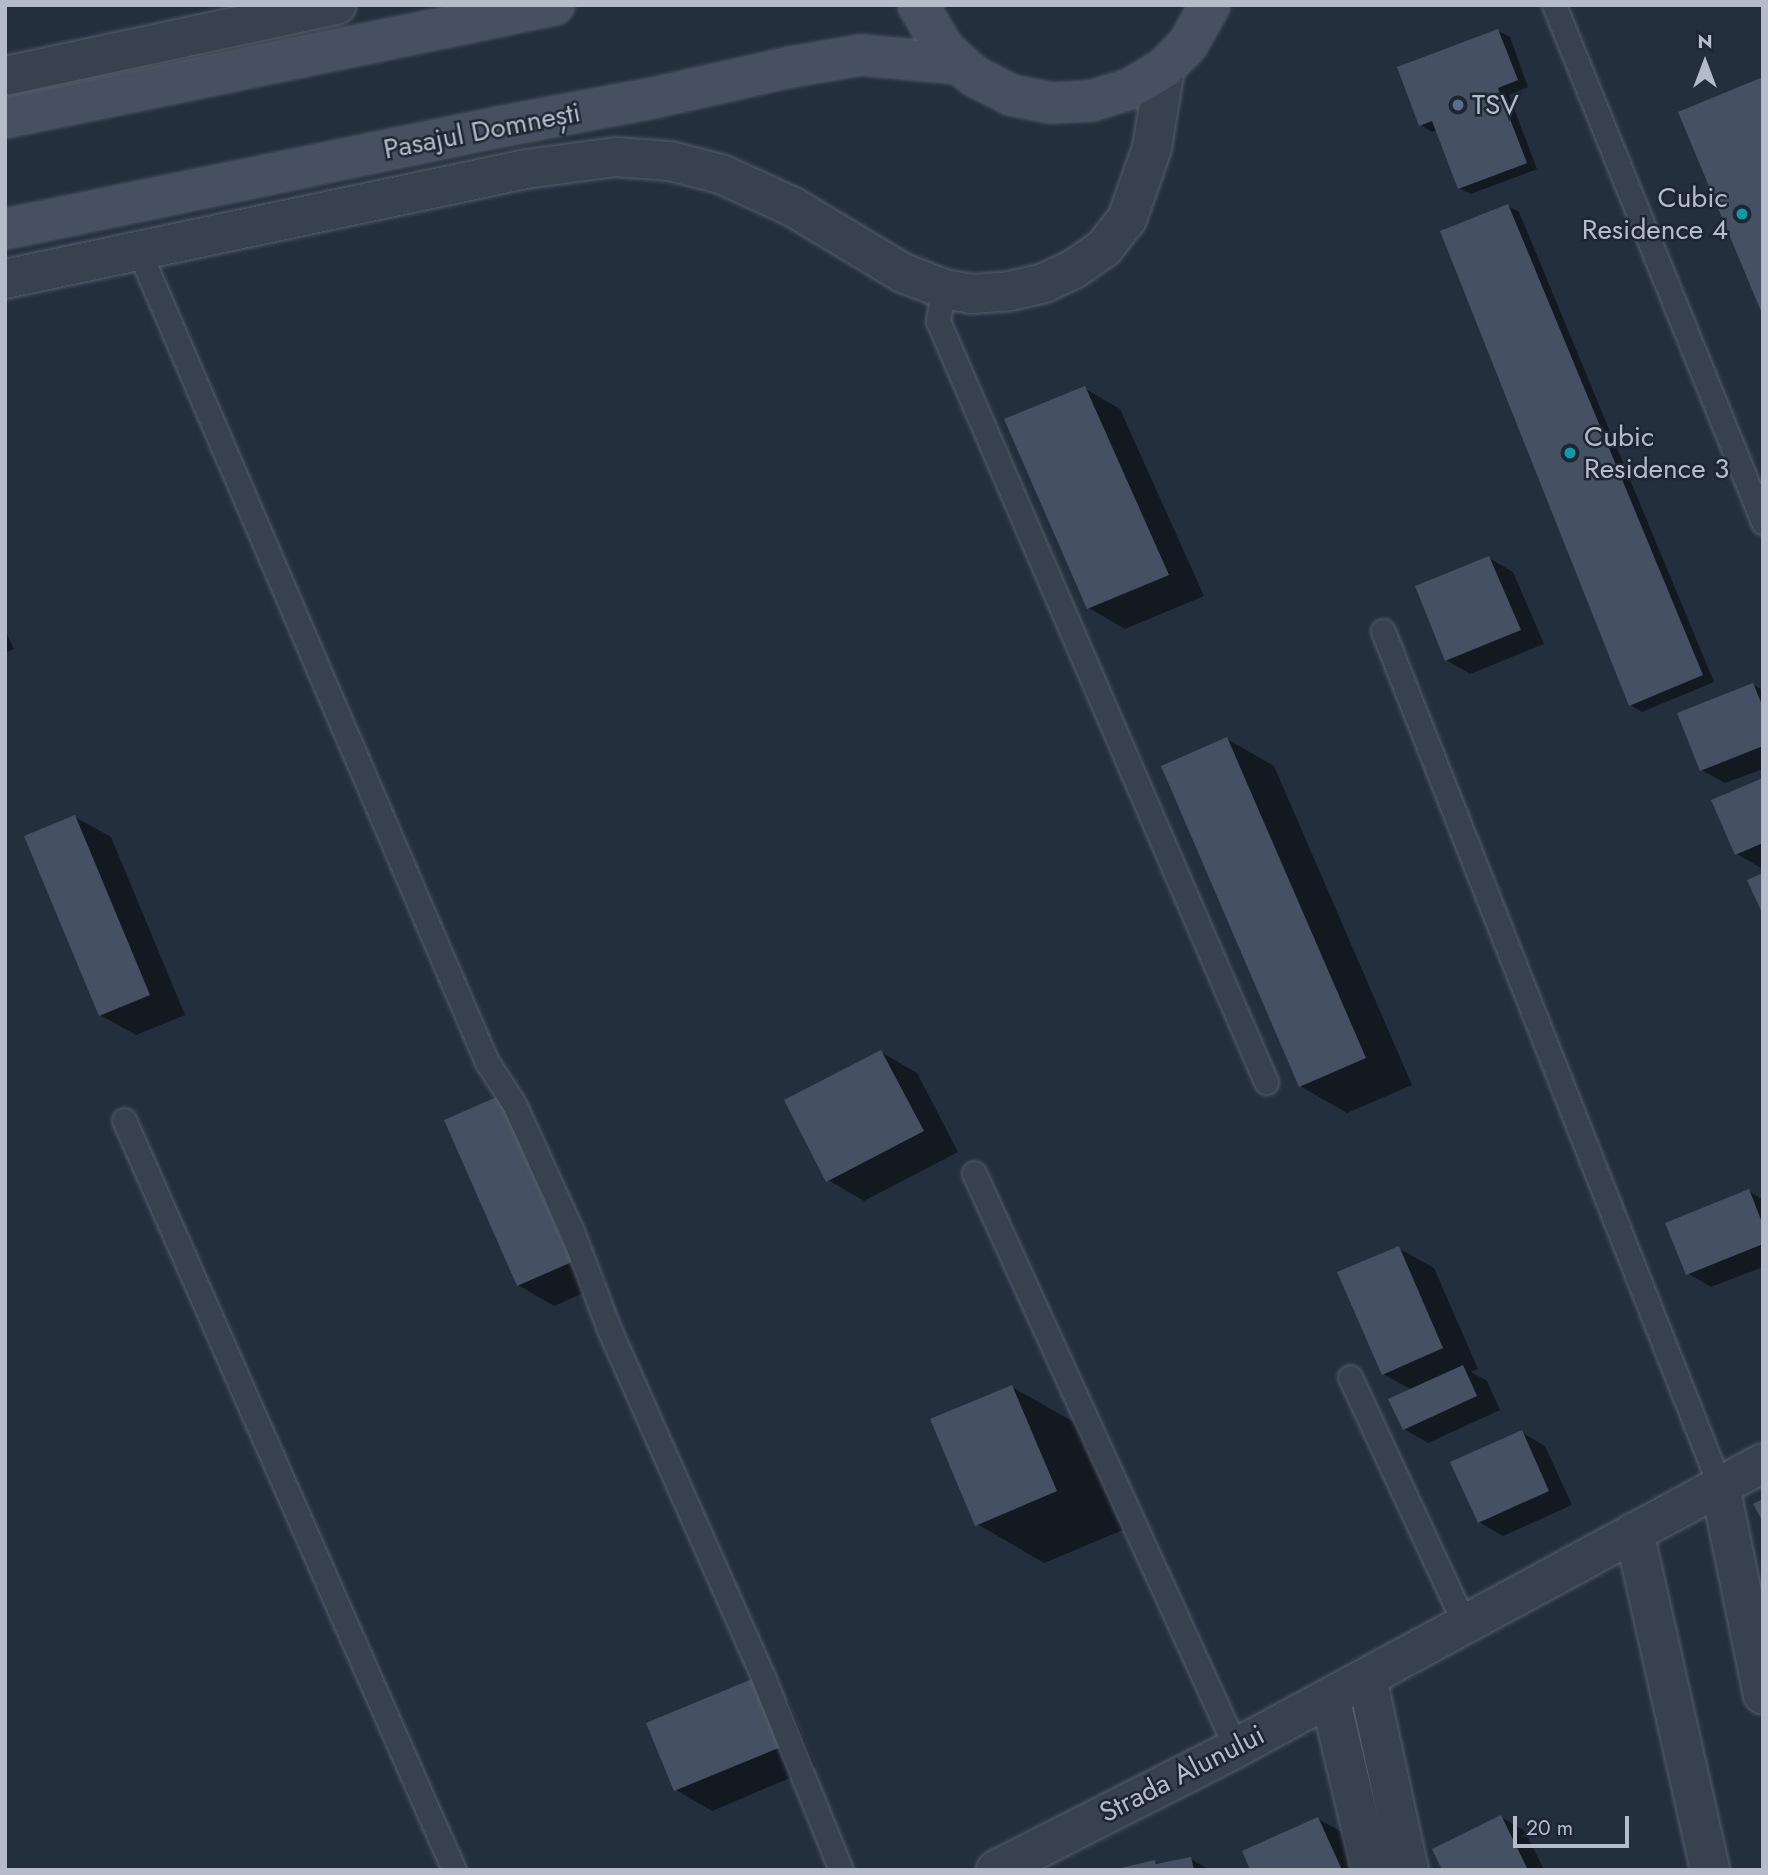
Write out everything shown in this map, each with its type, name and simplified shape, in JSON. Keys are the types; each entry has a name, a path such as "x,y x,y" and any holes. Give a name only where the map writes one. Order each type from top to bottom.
{"main road":[{"path":"5,118 554,5"},
{"path":"918,5 944,49 974,76 1011,95 1051,103 1091,101 1130,89 1164,68 1188,44 1210,5"},
{"name":"Pasajul Domnești","path":"5,229 499,127 653,99 791,67 861,55 960,64"}],"street":[{"path":"5,76 336,5"},
{"path":"5,279 526,169 616,156 670,161 722,174 793,207 903,273 944,289 971,294 1010,291 1044,283 1074,270 1104,247 1127,219 1152,148 1164,68"},
{"name":"Strada Alunului","path":"1013,1866 1763,1463"},
{"path":"1720,1486 1763,1695"},
{"path":"1634,1532 1710,1870"},
{"path":"1367,1678 1409,1870"},
{"path":"1330,1698 1371,1870"}],"lane":[{"path":"1554,5 1763,522"},
{"path":"139,251 487,1062 514,1104 572,1231 609,1329 763,1677 841,1870"},
{"path":"944,289 938,321 1266,1082"},
{"path":"1383,631 1720,1486"},
{"path":"124,1120 454,1870"},
{"path":"974,1173 1236,1748"},
{"path":"1350,1377 1465,1625"}],"building":[{"name":"TSV","path":"1498,29 1518,80 1498,88 1527,163 1458,189 1432,121 1419,126 1397,67"},
{"name":"Cubic Residence 4","path":"1763,77 1763,316 1678,112"},
{"name":"Cubic Residence 3","path":"1508,204 1703,675 1629,706 1440,231"},
{"path":"1085,386 1169,575 1087,609 1004,419"},
{"path":"1489,556 1521,630 1445,661 1415,586"},
{"path":"1753,683 1763,707 1763,746 1700,771 1677,713"},
{"path":"1227,737 1366,1058 1299,1087 1161,766"},
{"path":"1763,778 1763,843 1735,855 1711,800"},
{"path":"75,815 150,995 99,1016 24,836"},
{"path":"1763,873 1763,915 1747,880"},
{"path":"881,1050 924,1131 826,1182 784,1100"},
{"path":"499,1096 572,1262 517,1286 444,1120"},
{"path":"1749,1189 1763,1225 1763,1244 1686,1275 1665,1223"},
{"path":"1399,1246 1443,1348 1382,1375 1337,1272"},
{"path":"1463,1365 1477,1396 1403,1430 1388,1399"},
{"path":"1012,1385 1057,1491 975,1526 930,1419"},
{"path":"1522,1430 1549,1491 1478,1523 1450,1462"},
{"path":"1763,1499 1763,1522 1753,1504"},
{"path":"752,1679 781,1747 674,1791 646,1723"},
{"path":"1501,1815 1527,1868 1442,1870 1432,1849"},
{"path":"1318,1817 1342,1870 1250,1870 1242,1851"},
{"path":"1191,1857 1194,1870 1112,1870 1155,1860 1156,1864"}],"place":[{"name":"TSV","path":"1458,105"},
{"name":"Cubic Residence 4","path":"1742,214"},
{"name":"Cubic Residence 3","path":"1570,453"}]}
